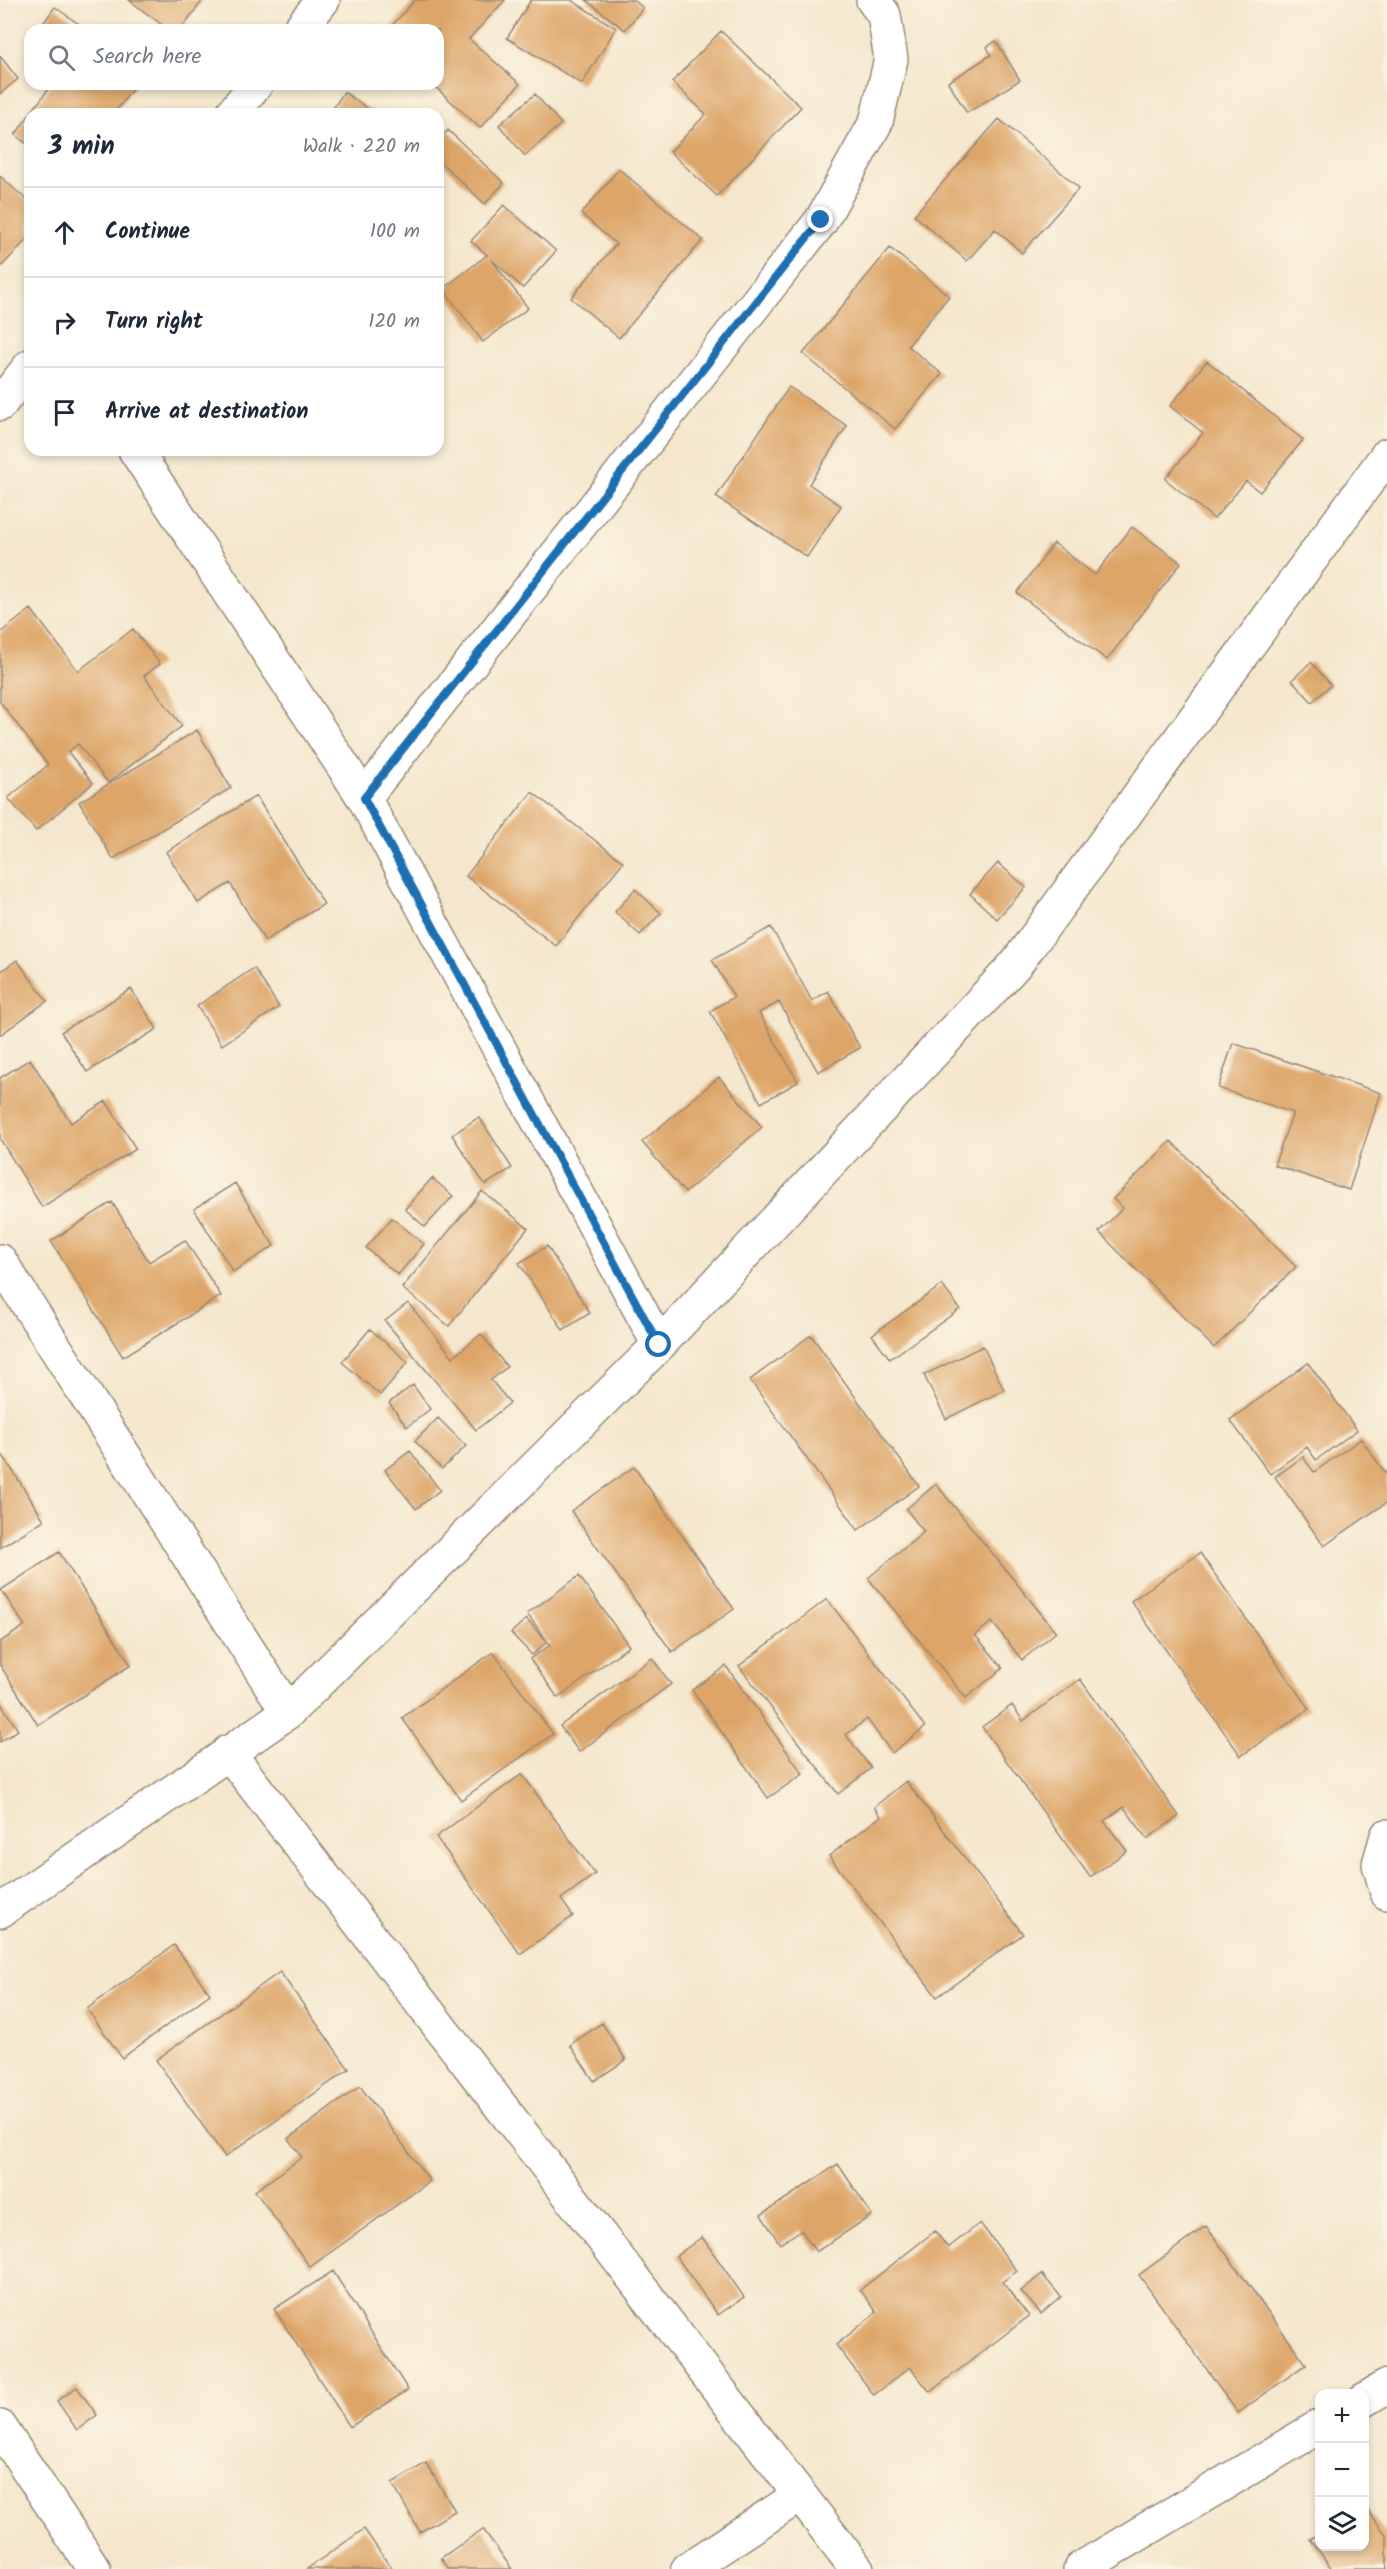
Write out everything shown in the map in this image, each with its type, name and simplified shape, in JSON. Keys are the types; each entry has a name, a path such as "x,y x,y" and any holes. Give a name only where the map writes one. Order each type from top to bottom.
{"street":[{"path":"304,24 323,0"},
{"path":"364,798 821,220 876,122 891,59 884,15 873,0"},
{"path":"237,108 251,90"},
{"path":"0,404 24,374"},
{"path":"0,1911 288,1712 659,1345 1016,964 1387,455"},
{"path":"139,456 364,798 659,1345"},
{"path":"0,1261 288,1712"},
{"path":"228,1752 856,2569"},
{"path":"1387,1836 1379,1864 1387,1893"},
{"path":"1369,2397 1387,2386"},
{"path":"0,2427 94,2569"},
{"path":"1080,2569 1315,2429"},
{"path":"688,2569 800,2495"}],"building":[{"path":"129,0 203,0 185,24 161,24"},
{"path":"415,0 505,0 469,39 520,84 480,128 439,90 444,90 444,24 393,24"},
{"path":"531,0 571,0 616,28 582,84 507,38"},
{"path":"586,0 634,0 643,8 625,30"},
{"path":"55,7 79,24 42,24"},
{"path":"721,31 801,107 717,196 670,152 706,114 672,82"},
{"path":"996,41 1020,80 967,113 948,82 991,55 987,47"},
{"path":"0,56 18,79 0,94"},
{"path":"48,90 132,90 118,108 34,108"},
{"path":"344,92 367,108 333,108"},
{"path":"535,94 561,124 525,156 499,125"},
{"path":"999,119 1079,188 1022,253 995,229 967,261 914,215"},
{"path":"24,122 24,142 15,135"},
{"path":"448,130 504,183 485,204 444,166 444,134"},
{"path":"619,169 703,240 619,338 571,298 616,244 581,214"},
{"path":"0,176 24,198 24,242 0,268"},
{"path":"504,205 556,251 523,288 491,259 528,308 483,342 444,290 487,255 471,241"},
{"path":"890,248 949,296 908,346 942,374 895,429 803,354"},
{"path":"1207,361 1303,440 1260,492 1246,481 1214,519 1165,479 1203,433 1170,406"},
{"path":"789,387 847,426 809,484 841,506 807,557 716,497"},
{"path":"1132,527 1181,563 1107,660 1017,593 1054,543 1095,575"},
{"path":"31,609 78,671 133,629 160,664 144,676 182,726 108,783 78,744 68,752 93,783 36,831 8,798 48,765 0,702 0,633"},
{"path":"1311,662 1331,685 1312,702 1292,680"},
{"path":"197,730 231,788 113,859 79,802"},
{"path":"532,792 623,862 556,946 466,876"},
{"path":"256,796 324,904 265,941 230,883 198,903 166,852"},
{"path":"998,863 1026,887 997,919 970,894"},
{"path":"635,889 661,913 640,935 615,912"},
{"path":"771,927 812,1001 828,991 860,1048 818,1072 779,1002 759,1013 798,1082 761,1103 710,1011 734,997 712,960"},
{"path":"17,960 47,1001 0,1035 0,972"},
{"path":"254,968 279,1007 222,1045 197,1006"},
{"path":"131,989 157,1029 87,1072 61,1032"},
{"path":"1233,1043 1381,1093 1349,1190 1274,1165 1293,1113 1218,1088"},
{"path":"30,1059 71,1123 106,1101 136,1149 42,1207 0,1139 0,1078"},
{"path":"719,1077 762,1127 685,1193 642,1142"},
{"path":"479,1117 512,1168 485,1185 452,1135"},
{"path":"1171,1141 1296,1267 1214,1348 1099,1232 1123,1208 1113,1199"},
{"path":"432,1178 453,1196 425,1227 405,1209"},
{"path":"235,1183 274,1246 233,1272 194,1209"},
{"path":"482,1191 528,1228 449,1326 402,1288"},
{"path":"112,1202 149,1262 185,1240 221,1296 123,1357 51,1241"},
{"path":"392,1218 424,1244 398,1275 366,1248"},
{"path":"547,1246 590,1313 563,1330 519,1263"},
{"path":"942,1285 960,1309 890,1359 872,1335"},
{"path":"408,1303 453,1357 481,1334 507,1367 491,1380 510,1403 476,1430 385,1321"},
{"path":"370,1329 408,1362 380,1395 342,1362"},
{"path":"811,1335 919,1486 858,1530 750,1380"},
{"path":"983,1346 1004,1390 946,1419 924,1375"},
{"path":"1308,1363 1357,1430 1316,1460 1307,1447 1270,1474 1230,1420"},
{"path":"413,1385 430,1409 407,1427 389,1403"},
{"path":"438,1418 466,1446 442,1469 415,1441"},
{"path":"1361,1439 1387,1475 1387,1502 1324,1546 1275,1477 1303,1457 1314,1472"},
{"path":"0,1451 44,1520 0,1548"},
{"path":"410,1451 440,1490 416,1509 385,1470"},
{"path":"634,1467 734,1609 672,1652 571,1511"},
{"path":"936,1484 1056,1632 1022,1660 992,1622 975,1635 1003,1668 966,1698 868,1578 924,1532 906,1509"},
{"path":"59,1552 131,1665 38,1725 0,1665 0,1642 25,1626 1,1590"},
{"path":"1200,1553 1309,1709 1241,1756 1131,1601"},
{"path":"579,1576 629,1646 558,1698 530,1659 550,1645 527,1614"},
{"path":"827,1599 925,1727 892,1753 867,1719 846,1735 871,1768 838,1794 739,1666"},
{"path":"526,1619 547,1642 532,1655 511,1633"},
{"path":"493,1652 553,1734 461,1800 402,1718"},
{"path":"652,1658 671,1684 579,1752 560,1726"},
{"path":"726,1666 803,1774 768,1798 692,1690"},
{"path":"1080,1679 1179,1816 1147,1839 1124,1807 1104,1821 1127,1851 1090,1877 982,1727 1012,1705 1023,1721"},
{"path":"0,1702 18,1730 0,1742"},
{"path":"522,1774 595,1874 561,1899 573,1916 520,1954 436,1837"},
{"path":"906,1781 1023,1934 937,1997 829,1856 881,1816 874,1807"},
{"path":"174,1945 210,1994 122,2058 87,2009"},
{"path":"280,1972 349,2069 225,2157 156,2060"},
{"path":"602,2023 626,2060 594,2081 570,2045"},
{"path":"360,2086 430,2181 310,2267 255,2191 302,2157 288,2139"},
{"path":"838,2164 872,2215 816,2252 801,2230 780,2244 761,2215"},
{"path":"980,2223 1017,2271 1002,2282 1029,2316 930,2392 910,2367 874,2395 836,2345 877,2312 860,2290 935,2231 948,2248"},
{"path":"1206,2226 1306,2364 1238,2413 1139,2275"},
{"path":"702,2237 744,2297 718,2315 676,2256"},
{"path":"333,2271 408,2390 350,2427 274,2309"},
{"path":"1042,2274 1061,2297 1041,2314 1021,2291"},
{"path":"77,2387 97,2415 77,2430 57,2401"},
{"path":"426,2463 455,2511 420,2532 392,2483"},
{"path":"1369,2512 1387,2536 1387,2569 1332,2569 1319,2551 1369,2551"},
{"path":"364,2529 392,2569 307,2569"},
{"path":"483,2529 512,2569 449,2569 441,2558"},
{"path":"1315,2536 1315,2546 1310,2539"}],"route":[{"path":"659,1345 364,798 821,220"}]}
